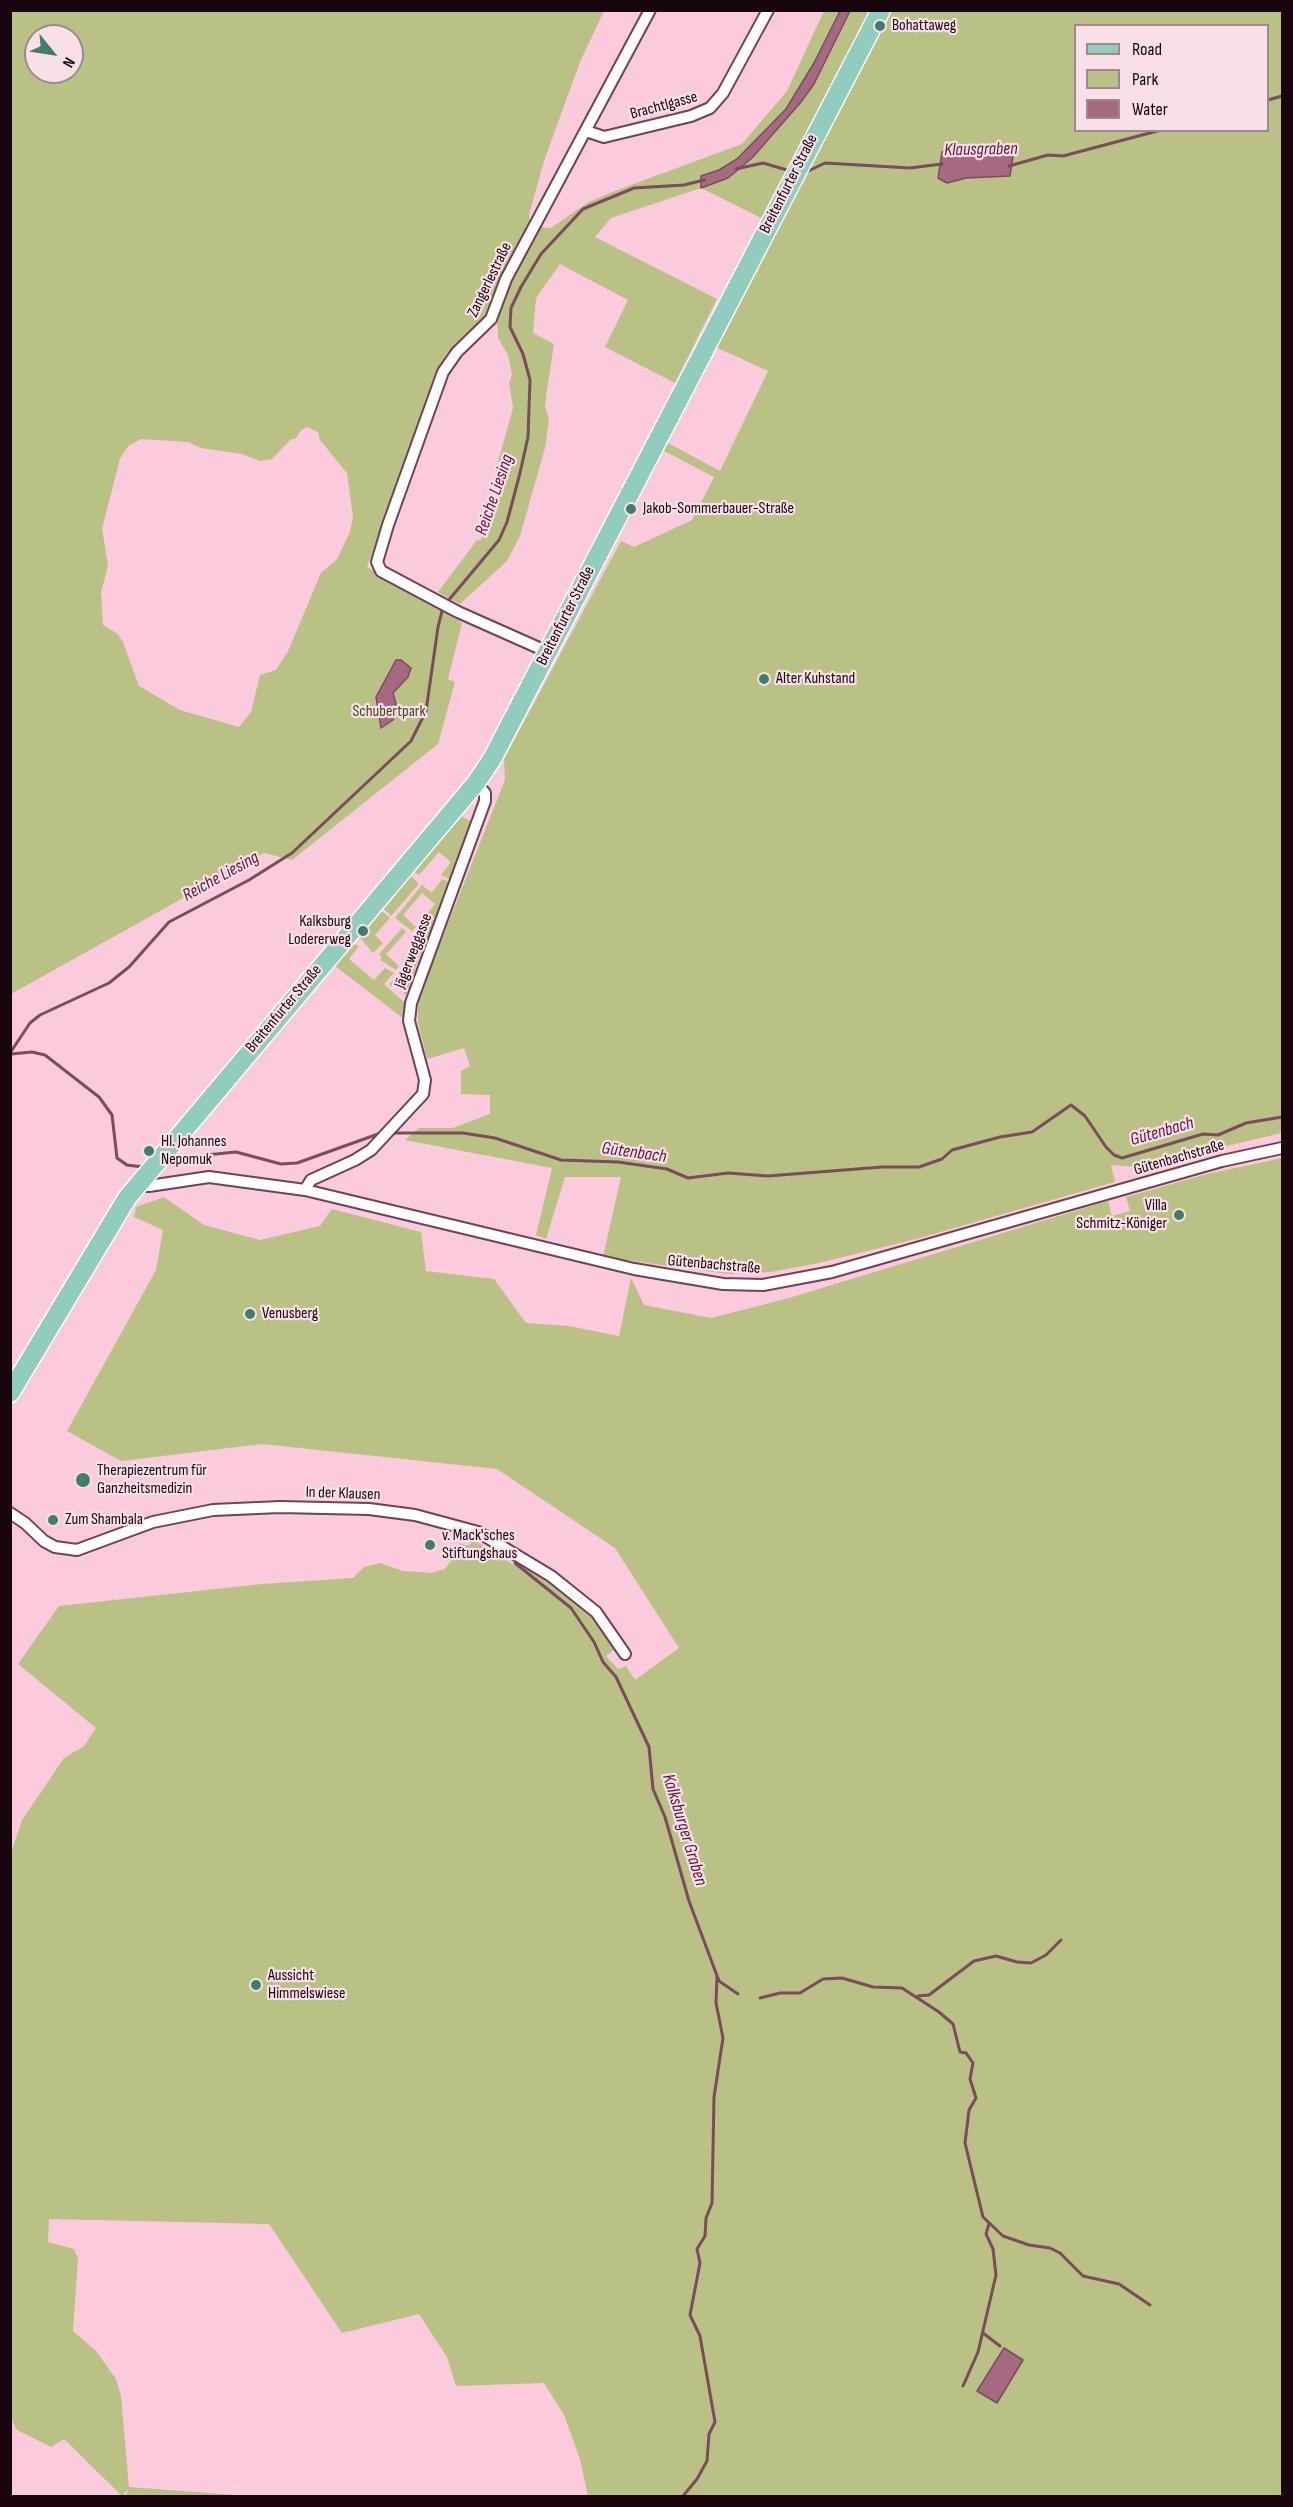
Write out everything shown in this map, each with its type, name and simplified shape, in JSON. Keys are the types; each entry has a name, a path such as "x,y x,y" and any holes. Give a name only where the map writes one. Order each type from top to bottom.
{"main road":[{"name":"Breitenfurter Straße","path":"140,1181 476,783 492,759 880,10"},
{"path":"10,1393 140,1181"}],"street":[{"name":"Zangerlestraße","path":"548,652 458,612 378,568 377,562 443,372 457,352 479,334 491,319 506,279 650,10"},
{"name":"Brachtlgasse","path":"586,131 604,137 691,116 710,108 723,93 768,10"},
{"name":"Jägerweggasse","path":"305,1190 311,1180 355,1160 378,1143 423,1094 425,1080 409,1021 411,1003 485,801 485,793 476,783"},
{"name":"Gütenbachstraße","path":"140,1181 149,1186 209,1177 305,1190 634,1269 723,1284 763,1285 832,1272 1222,1161 1282,1148"},
{"name":"In der Klausen","path":"10,1513 25,1523 44,1541 55,1547 77,1550 153,1522 213,1510 280,1507 369,1509 415,1515 478,1532 551,1576 596,1612 625,1654"}],"green space":[{"name":"Schubertpark","path":"11,11 604,11 580,62 544,161 529,215 530,223 502,277 485,319 470,336 447,353 367,567 462,623 448,679 455,682 438,744 292,860 264,853 11,994","holes":["307,427 318,432 320,440 347,473 353,517 350,532 337,559 321,573 288,651 276,670 260,675 251,712 239,727 180,710 139,686 123,642 118,634 103,625 101,592 108,566 102,528 120,459 128,446 141,439 188,442 201,448 242,454 260,461 272,459 290,440 296,438 301,430"]},
{"path":"824,11 840,11 814,63 786,109 737,159 719,170 701,176 728,178 770,139 814,84 850,11 1282,11 1282,1133 1137,1167 1111,1165 1115,1182 916,1239 819,1263 771,1272 728,1274 603,1257 621,1177 565,1177 546,1239 536,1235 552,1168 405,1140 419,1128 453,1128 490,1114 490,1095 461,1094 461,1071 470,1066 464,1048 427,1059 418,1023 418,999 505,780 504,759 621,541 634,547 692,520 714,477 664,451 668,443 720,471 768,371 711,345 773,224 701,188 611,218 595,237 717,299 675,383 605,347 628,300 560,264 536,298 533,333 554,344 545,406 549,419 545,448 520,536 507,561 460,604 438,592 477,540 480,541 491,520 505,478 498,474 502,463 498,462 513,408 509,383 512,375 508,355 498,338 497,316 506,286 538,227 551,228 587,203 612,192 742,144 787,91","holes":["946,150 997,154 1010,176 966,178 947,183"]},
{"path":"461,816 472,822 451,880 441,875 451,862 439,852 419,875 414,872"},
{"path":"411,876 419,884 391,916 383,908"},
{"path":"442,879 451,883 436,919 426,915 435,904 422,893 403,915 416,927 412,931 395,918 422,885 432,893"},
{"path":"382,911 390,918 375,935 383,943 373,953 360,938"},
{"path":"427,918 435,921 419,958 410,953 419,943 411,937"},
{"path":"402,928 406,932 386,954 399,966 396,970 380,960 382,957 379,954"},
{"path":"353,944 359,946 349,959 374,980 385,968 394,973 384,984 406,1004 404,1019 335,966"},
{"path":"410,958 418,960 406,995 404,984 399,980 392,987 389,984 397,978"},
{"path":"1282,1158 1282,2496 588,2496 580,2459 564,2415 544,2383 456,2386 447,2357 419,2314 342,2333 269,2224 49,2219 48,2242 74,2249 78,2259 73,2331 96,2351 116,2379 121,2396 129,2487 249,2496 126,2496 128,2489 122,2496 64,2439 51,2447 17,2430 11,2418 10,1856 22,1820 64,1758 84,1746 96,1728 18,1664 59,1606 262,1584 353,1578 364,1567 380,1563 403,1571 431,1573 445,1569 456,1554 460,1543 467,1546 471,1544 466,1532 476,1536 474,1540 514,1565 518,1559 536,1570 589,1610 616,1648 606,1656 618,1669 626,1666 635,1680 679,1648 615,1548 497,1469 262,1444 121,1461 67,1431 156,1270 163,1230 134,1217 136,1207 164,1197 204,1225 260,1240 320,1226 332,1209 421,1232 426,1271 494,1279 526,1323 569,1326 619,1336 631,1278 644,1305 711,1318 789,1298 1108,1201 1112,1216 1130,1211 1126,1197 1207,1174"}],"water":[{"path":"840,11 850,11 814,84 801,102 752,158 728,178 701,188 701,176 719,170 737,159 786,109 814,63"},
{"path":"946,150 1010,155 1013,157 1010,176 966,178 947,183 938,178 942,152"},
{"path":"396,660 401,660 411,668 408,677 393,693 398,711 393,720 381,728 376,697"},
{"path":"1004,2348 1023,2360 997,2403 977,2391"}],"waterway":[{"name":"Klausgraben","path":"1269,100 1282,96"},
{"name":"Klausgraben","path":"1009,166 1048,155 1063,156 1153,132"},
{"name":"Klausgraben","path":"736,169 763,163 787,170"},
{"name":"Klausgraben","path":"802,174 825,163 910,168 942,164"},
{"name":"Reiche Liesing","path":"10,1053 30,1023 40,1015 109,983 129,967 169,922 249,880 292,853 411,741 426,711 443,607 499,540 507,522 520,473 528,437 530,380 523,354 510,327 511,308 521,287 541,254 583,209 634,188 684,185 704,180"},
{"name":"Gütenbach","path":"11,1054 32,1052 45,1055 99,1097 112,1115 117,1158 127,1165 143,1167"},
{"name":"Gütenbach","path":"390,1133 463,1133 495,1138 561,1160 618,1162 667,1169 688,1178 728,1173 768,1176 882,1167 919,1167 942,1159 952,1150 1000,1137 1032,1132 1071,1105 1085,1116 1106,1147 1114,1155 1122,1158 1203,1134 1218,1135 1246,1123 1282,1117"},
{"name":"Gütenbach","path":"165,1165 206,1155 236,1152 281,1164 297,1163 381,1133"},
{"name":"Kalksburger Graben","path":"515,1563 571,1608 594,1642 603,1662 616,1677 649,1747 653,1789 665,1817 689,1901 719,1981 738,1994"},
{"path":"918,1996 929,1995 974,1961 996,1956 1031,1963 1046,1955 1061,1940"},
{"path":"683,2496 697,2479 707,2461 709,2434 715,2422 700,2336 690,2315 700,2263 697,2249 705,2236 706,2218 712,2203 714,2097 723,2038 716,2003 717,1976"},
{"name":"Kalksburger Graben","path":"760,1998 780,1993 800,1993 823,1979 842,1978 873,1987 902,1988 939,2012 953,2024 960,2052 966,2053 973,2063 970,2079 976,2098 969,2110 965,2143 983,2217 1003,2236 1029,2245 1050,2248 1060,2253 1083,2276 1119,2284 1150,2305"},
{"path":"963,2386 978,2352 996,2275 993,2249 986,2234 989,2224"},
{"path":"983,2333 1000,2346"}],"place":[{"name":"Bohattaweg","path":"880,26"},
{"name":"Jakob-Sommerbauer-Straße","path":"631,509"},
{"name":"Alter Kuhstand","path":"764,679"},
{"name":"Kalksburg Lodererweg","path":"363,931"},
{"name":"Hl. Johannes Nepomuk","path":"149,1151"},
{"name":"Villa Schmitz-Königer","path":"1179,1215"},
{"name":"Venusberg","path":"250,1314"},
{"name":"Therapiezentrum für Ganzheitsmedizin","path":"83,1480"},
{"name":"Zum Shambala","path":"53,1520"},
{"name":"v. Mack'sches Stiftungshaus","path":"430,1545"},
{"name":"Aussicht Himmelswiese","path":"256,1985"}]}
